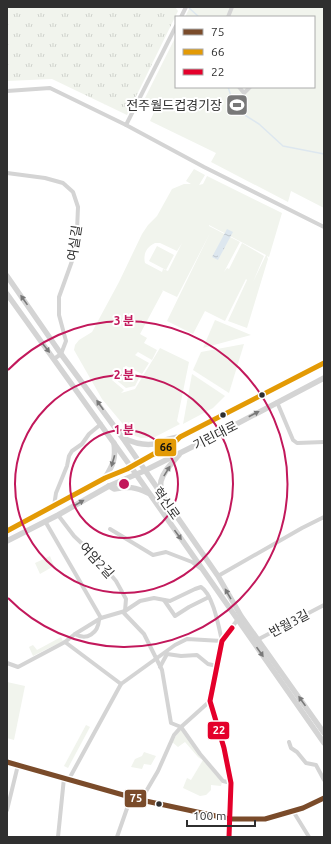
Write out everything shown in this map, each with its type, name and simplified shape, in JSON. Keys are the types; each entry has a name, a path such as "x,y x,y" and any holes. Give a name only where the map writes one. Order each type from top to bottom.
{"street":[{"path":"182,16 186,7"},
{"path":"126,125 175,28"},
{"path":"7,91 50,88 126,125 204,167 324,228"},
{"path":"240,88 244,93 249,88"},
{"name":"여실길","path":"7,173 45,178 63,183 73,192 78,207 77,231 72,261 59,297 59,316 66,341 61,354"},
{"name":"혁신로","path":"7,276 61,354 122,437 218,576 239,618"},
{"name":"혁신로","path":"7,294 150,493 200,566 324,733"},
{"path":"54,359 61,354"},
{"name":"기린대로","path":"210,422 324,363"},
{"name":"기린대로","path":"7,541 58,515 109,486 182,451 324,378"},
{"path":"277,402 293,440 297,443 324,442"},
{"path":"54,506 56,493 67,466 69,456 100,424"},
{"name":"기린대로","path":"7,530 105,478 139,463 176,442 180,437 200,426"},
{"path":"122,437 131,442 147,445 156,444 172,437 180,437"},
{"path":"105,478 114,463 114,443"},
{"path":"160,494 162,489 161,482 166,471 182,451"},
{"path":"109,486 114,489 131,487 150,493"},
{"name":"여암2길","path":"58,515 74,536 96,557 116,581 126,599 124,611"},
{"path":"218,576 324,517"},
{"path":"45,521 100,619 97,629 90,636 84,637 75,634"},
{"path":"110,529 153,556 166,552 192,562 200,568 200,566"},
{"path":"7,663 18,666 65,642 100,619 124,611 140,601 154,598 170,601 198,588 204,589 210,599 222,641"},
{"path":"164,600 175,616 189,607 210,599"},
{"name":"반월3길","path":"256,641 324,605"},
{"path":"124,611 144,634 162,670 171,723 181,727 222,781 231,784"},
{"path":"229,837 231,784 224,748 210,701 222,641 239,618"},
{"path":"69,780 121,684 175,645 188,639 222,641"},
{"name":"혁신로","path":"256,641 324,743"},
{"path":"65,642 121,684"},
{"path":"160,666 167,654 181,656 197,655 208,664 217,666"},
{"path":"141,800 158,771 174,735 210,701"},
{"path":"289,742 291,748 297,752 306,763 316,765 324,780"},
{"path":"7,762 141,800 230,819 265,819 293,811 324,798"},
{"path":"7,810 18,765"},
{"path":"58,835 64,778"},
{"path":"117,837 132,797"},
{"path":"293,811 309,837"}],"green space":[{"path":"7,7 175,7 178,11 127,115 52,79 7,81"},
{"name":"전주월드컵경기장","path":"190,7 324,7 324,208 291,191 288,202 211,162 216,153 150,121 156,108 143,102 175,38 175,88 315,88 315,16 186,16"},
{"path":"194,169 205,175 199,185 203,184 207,176 282,213 269,257 267,256 268,259 247,328 228,321 247,280 246,279 225,321 205,311 193,334 167,321 210,233 177,297 162,290 163,291 140,334 147,338 144,343 157,350 152,360 138,352 135,355 149,363 142,374 126,366 123,368 140,376 135,386 126,388 114,378 112,380 124,390 121,393 135,389 160,348 189,362 177,421 180,424 155,437 141,438 132,435 102,399 74,350 75,345 79,340 92,332 119,282 142,234 157,216 172,189 184,184 191,184 186,181","holes":["209,225 266,255 253,282 264,256 242,243 229,269 227,268 224,272 240,242","155,243 160,243 177,251 182,243 168,271 163,269 162,272 145,263 144,257 146,252 149,247"]},
{"path":"157,246 174,255 166,270 149,261"},
{"path":"215,320 251,335 203,348"},
{"path":"244,344 229,393 193,370 201,352"},
{"path":"192,374 225,396 213,408 183,424"},
{"path":"50,556 54,566 40,574 35,563"},
{"path":"61,637 63,641 33,656 29,647 33,645 37,650"},
{"path":"7,682 25,686 14,740 7,738"},
{"path":"86,725 90,727 68,768 64,766"},
{"path":"181,728 202,760 185,742 178,747 172,742"},
{"path":"144,752 156,756 151,765 144,764 142,769 131,767 135,759 142,756"},
{"path":"203,760 222,782 221,786 211,785 211,790 206,795 200,796 183,788 187,778 191,780"}],"water":[{"path":"227,229 233,232 218,260 212,257"}],"waterway":[{"path":"188,7 198,16"},
{"path":"228,88 240,112 259,124 283,146 324,154"}],"transit line":[{"name":"66","path":"7,531 105,478 127,469 175,442 180,437 324,363"},
{"name":"22","path":"229,837 231,783 224,748 210,701 222,641 232,628"},
{"name":"75","path":"7,762 141,800 230,819 265,819 303,808 324,798"}],"place":[{"name":"전주월드컵경기장","path":"237,105"}]}
